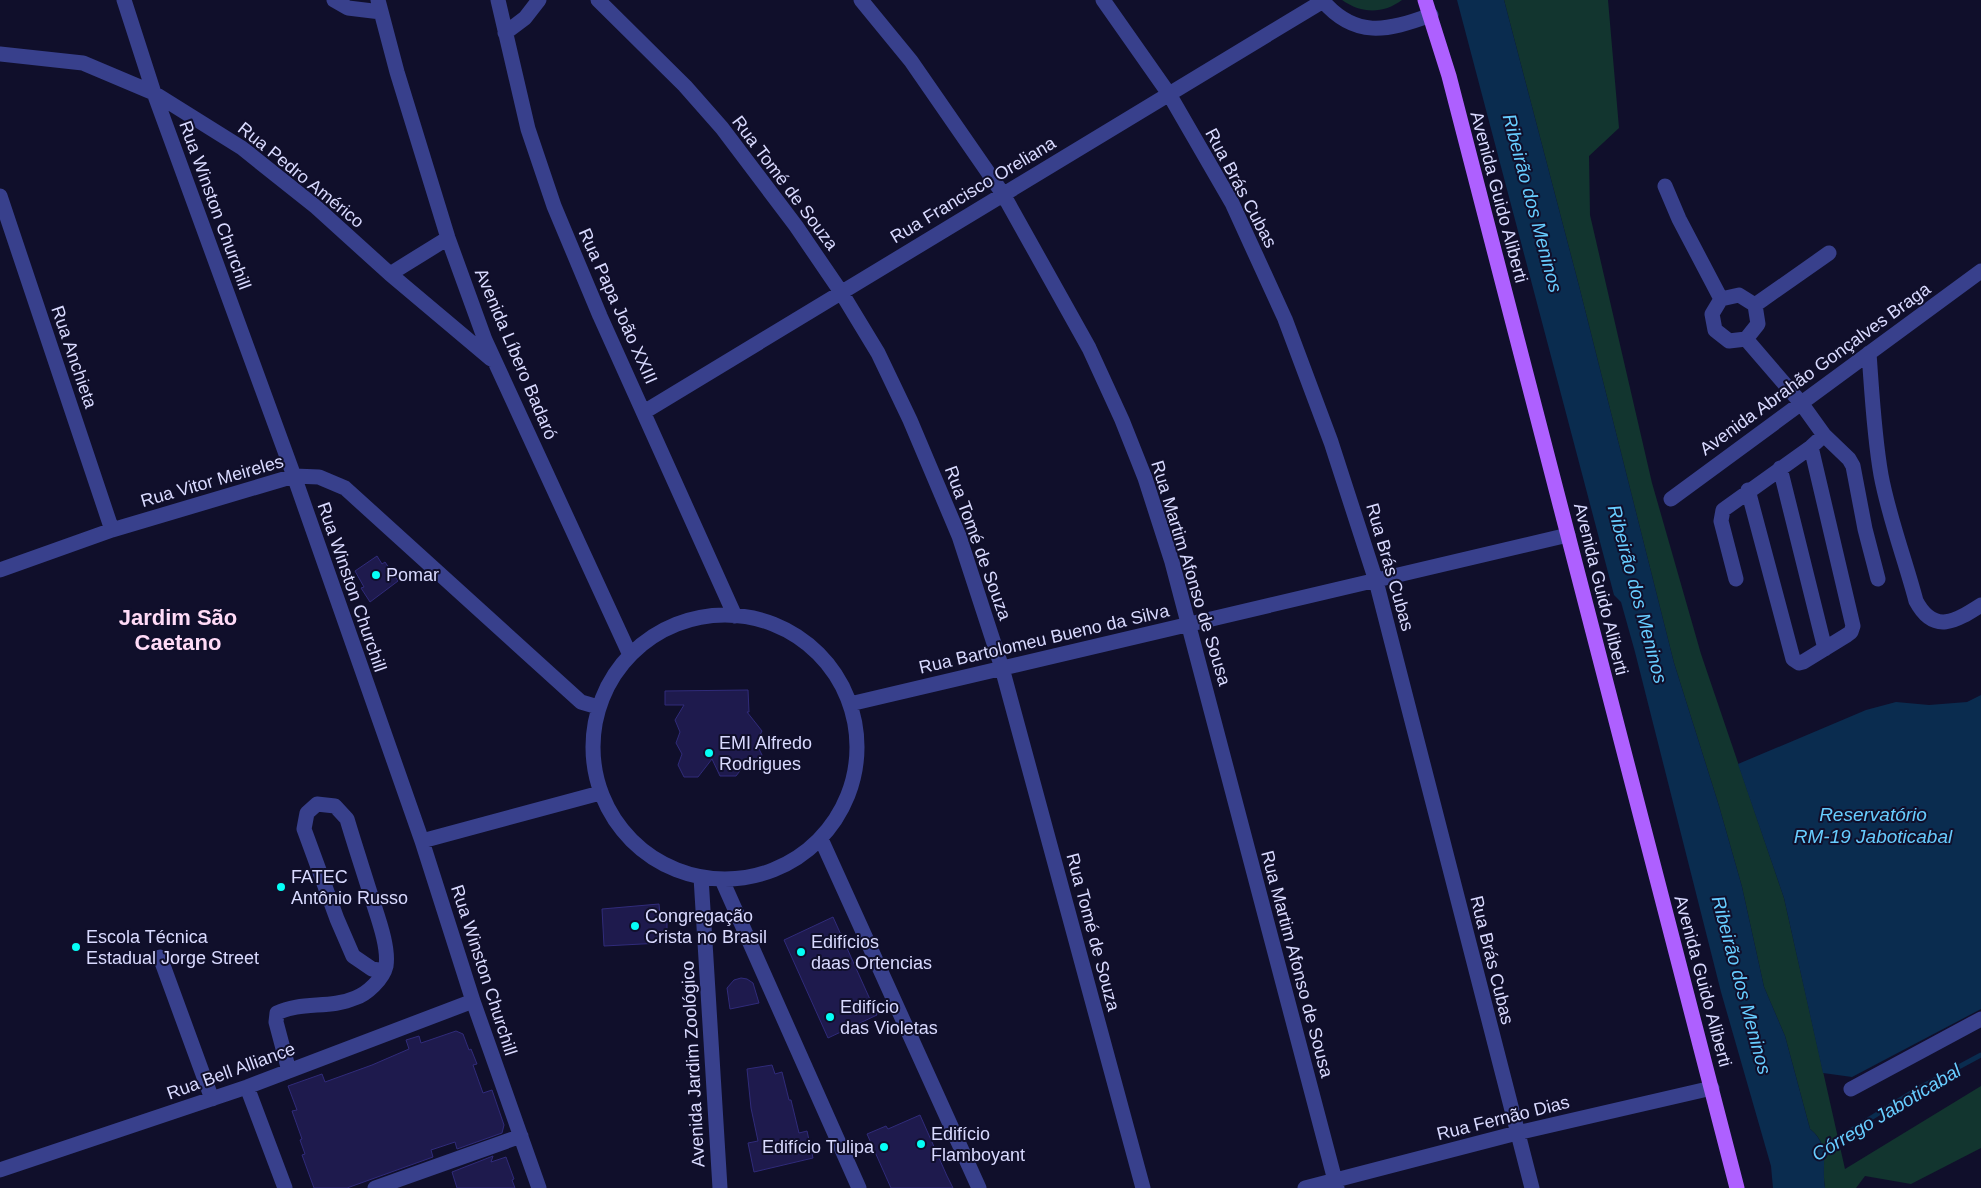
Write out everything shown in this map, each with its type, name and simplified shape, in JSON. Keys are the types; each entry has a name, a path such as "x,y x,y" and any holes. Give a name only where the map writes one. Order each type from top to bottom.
{"main road":[{"name":"Avenida Guido Aliberti","path":"1425,0 1449,76 1737,1188"}],"street":[{"name":"Rua Winston Churchill","path":"124,0 154,93 294,476 422,841 473,1001 539,1188"},
{"path":"334,0 348,8 380,6"},
{"name":"Rua Papa João XXIII","path":"498,0 528,129 554,206 735,616"},
{"path":"505,32 524,18 539,0"},
{"name":"Rua Tomé de Souza","path":"598,0 685,86 722,128 796,226 841,292 878,353 910,420 937,480 959,536 1002,668 1143,1188"},
{"name":"Rua Martim Afonso de Sousa","path":"861,0 911,61 1003,194 1089,348 1122,420 1145,478 1172,562 1335,1184"},
{"name":"Rua Brás Cubas","path":"1103,0 1169,94 1232,203 1285,319 1331,442 1376,580 1532,1188"},
{"name":"Rua Francisco Oreliana","path":"644,412 1322,0 1336,15 1360,28 1381,29 1404,25 1430,15"},
{"name":"Avenida Líbero Badaró","path":"380,6 397,72 448,238 494,361 630,655"},
{"name":"Rua Pedro Américo","path":"0,54 83,63 154,93 242,148 316,207 390,274 494,361"},
{"path":"1665,186 1679,219 1722,299"},
{"name":"Rua Anchieta","path":"0,196 112,530"},
{"path":"390,274 448,238"},
{"path":"1755,305 1829,252"},
{"name":"Avenida Abrahão Gonçalves Braga","path":"1671,499 1981,270"},
{"path":"1740,295 1755,305 1758,324 1746,339 1729,341 1716,330 1712,314 1722,299 1740,295"},
{"path":"1746,339 1801,402 1824,435 1849,459 1853,466 1865,529 1878,579"},
{"path":"1869,353 1877,448 1882,476 1916,601 1922,611 1930,618 1940,622 1953,622 1981,605"},
{"path":"1736,579 1721,521 1721,515 1726,506 1811,447 1824,435"},
{"path":"1748,490 1793,659 1799,663 1803,662 1851,632 1853,626 1811,447"},
{"path":"1780,468 1825,649"},
{"name":"Rua Vitor Meireles","path":"0,570 112,530 294,476 319,477 345,488 581,702 598,707"},
{"name":"Rua Bartolomeu Bueno da Silva","path":"850,704 1568,536"},
{"path":"719,615 735,616 756,618 790,632 819,654 841,683 850,704 858,750 853,782 840,812 821,839 792,861 758,875 722,880 701,877 666,865 650,857 629,839 612,818 600,793 591,749 598,707 609,682 624,660 651,637 684,621 719,615"},
{"path":"422,841 600,793"},
{"path":"289,1071 276,1022 277,1013 290,1007 326,1005 356,998 376,982 384,972 386,964 382,934 347,819 335,806 318,804 307,813 304,829 337,919 354,956 372,969 384,972"},
{"path":"821,839 979,1188"},
{"name":"Avenida Jardim Zoológico","path":"701,877 720,1188"},
{"path":"722,880 859,1188"},
{"path":"160,957 212,1099"},
{"name":"Rua Bell Alliance","path":"0,1170 247,1087 473,1001"},
{"path":"1851,1089 1981,1019"},
{"path":"247,1087 285,1188"},
{"name":"Rua Fernão Dias","path":"1305,1188 1335,1184 1517,1133 1712,1088"},
{"path":"375,1188 521,1136"}],"green space":[{"path":"1342,0 1402,0 1395,5 1380,10 1365,10"},
{"path":"1504,0 1608,0 1619,128 1589,156 1590,215 1652,483 1701,654 1784,898 1845,1169 1981,1086 1981,1148 1911,1184 1865,1176 1856,1188 1825,1188 1824,1156 1821,1142 1810,1129 1785,1036 1764,987 1742,887 1719,806 1674,663 1579,286"}],"water":[{"name":"Ribeirão dos Meninos","path":"1457,0 1504,0 1579,286 1674,663 1719,806 1742,887 1764,987 1785,1036 1810,1129 1821,1142 1824,1156 1825,1188 1773,1188 1771,1166 1721,992 1635,652 1621,602 1614,595"},
{"name":"Reservatório RM-19 Jaboticabal","path":"1981,695 1981,1009 1852,1077 1823,1073 1784,898 1738,764 1866,710 1896,702 1929,705 1967,702"}],"building":[{"name":"Pomar","path":"377,556 382,564 385,562 398,581 370,602 361,588 364,587 355,571"},
{"path":"748,690 749,712 747,712 762,731 756,743 762,755 755,767 743,767 736,776 720,776 712,759 698,777 684,777 678,765 682,754 676,743 680,732 675,720 684,705 665,705 665,691"},
{"name":"Congregação Crista no Brasil","path":"659,904 660,915 667,920 667,932 661,933 661,943 604,946 602,909"},
{"path":"833,917 877,1015 828,1038 784,940"},
{"path":"741,978 753,983 759,1003 730,1009 727,988 734,980"},
{"path":"456,1031 463,1034 469,1050 471,1049 477,1064 473,1065 483,1093 492,1090 504,1125 502,1133 457,1149 455,1142 431,1150 433,1157 347,1188 314,1188 302,1155 305,1154 300,1140 302,1139 292,1111 297,1110 288,1086 322,1074 325,1082 409,1049 406,1040 419,1036 421,1043"},
{"path":"772,1065 775,1074 782,1072 799,1133 807,1131 813,1158 754,1172 748,1143 758,1141 751,1108 747,1069"},
{"path":"920,1115 953,1188 891,1188 867,1134 886,1126 888,1129"},
{"path":"493,1156 491,1162 506,1157 514,1179 512,1180 515,1188 457,1188 452,1172"}],"waterway":[{"name":"Córrego Jaboticabal","path":"1820,1150 1914,1091 1981,1055"}],"place":[{"name":"Pomar","path":"376,575"},
{"name":"EMI Alfredo Rodrigues","path":"709,753"},
{"name":"FATEC Antônio Russo","path":"281,887"},
{"name":"Congregação Crista no Brasil","path":"635,926"},
{"name":"Escola Técnica Estadual Jorge Street","path":"76,947"},
{"name":"Edifícios daas Ortencias","path":"801,952"},
{"name":"Edifício das Violetas","path":"830,1017"},
{"name":"Edifício Flamboyant","path":"921,1144"},
{"name":"Edifício Tulipa","path":"884,1147"}],"district":[{"name":"Jardim São Caetano","path":"178,630"}]}
